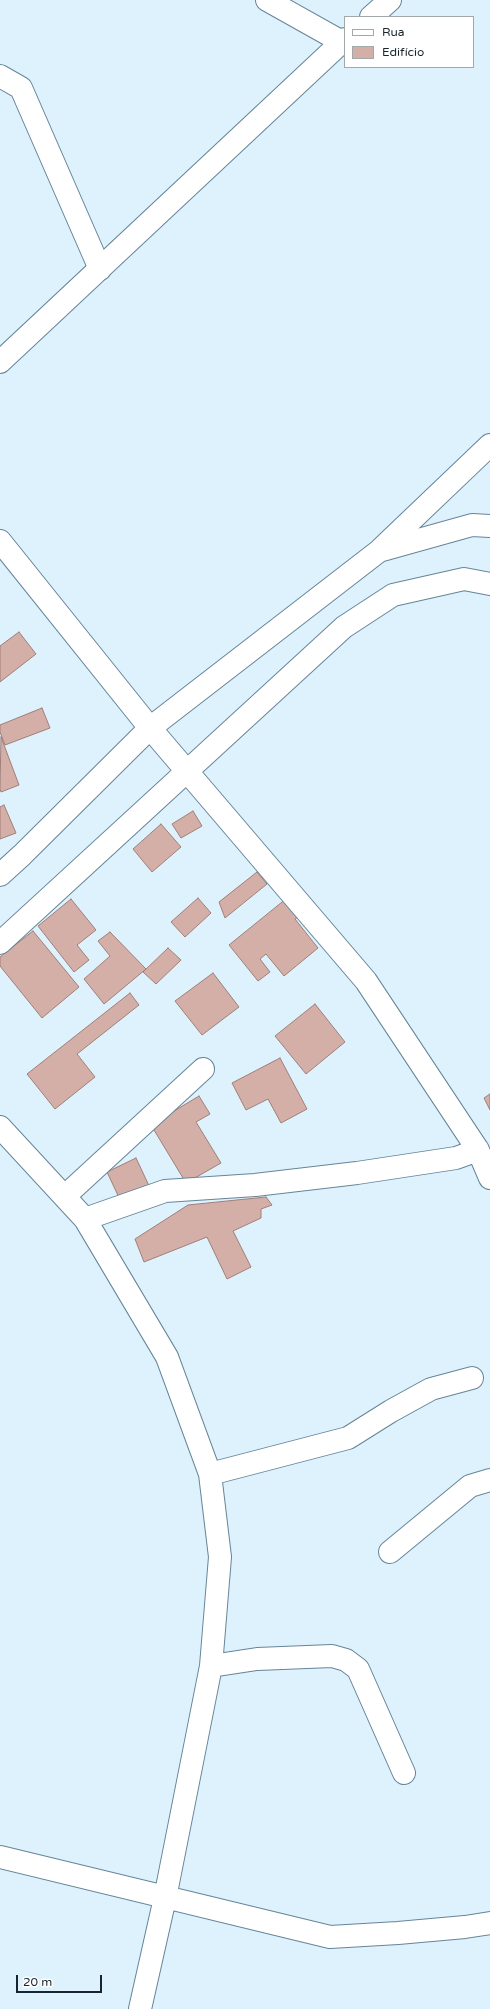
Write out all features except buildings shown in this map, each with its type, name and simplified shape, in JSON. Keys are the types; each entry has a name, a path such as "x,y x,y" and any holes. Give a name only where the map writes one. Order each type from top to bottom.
{"street":[{"path":"0,362 343,40 267,0"},
{"path":"372,16 390,0"},
{"path":"0,76 21,88 100,269"},
{"path":"0,875 150,728 379,551 490,445"},
{"path":"379,551 472,525 490,526"},
{"path":"0,541 150,728 366,981 478,1150 490,1178"},
{"path":"0,943 344,627 393,595 464,579 490,584"},
{"path":"65,1196 203,1068"},
{"path":"0,1127 85,1219 167,1357 210,1474 220,1557 211,1666 165,1898 140,2009"},
{"path":"85,1219 165,1191 255,1184 357,1173 456,1158 478,1150"},
{"path":"210,1474 348,1438 391,1411 431,1389 472,1378"},
{"path":"390,1552 470,1486 490,1480"},
{"path":"211,1666 257,1659 332,1656 346,1660 358,1669 404,1773"},
{"path":"0,1856 165,1898 330,1937 405,1933 490,1923"}]}
